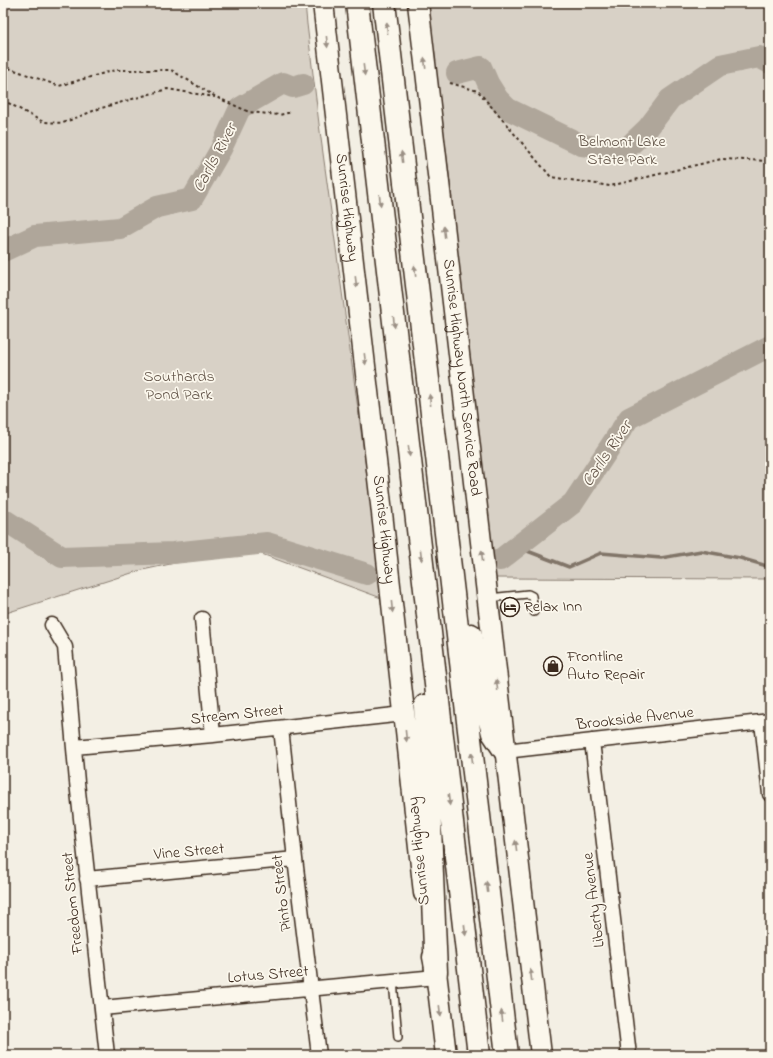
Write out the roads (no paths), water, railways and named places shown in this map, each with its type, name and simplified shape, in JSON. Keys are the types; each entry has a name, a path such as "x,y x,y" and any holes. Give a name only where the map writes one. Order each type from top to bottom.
{"highway":[{"name":"Sunrise Highway","path":"357,3 479,1055"},
{"path":"384,3 507,1055"},
{"path":"438,467 464,573 472,640 478,672 493,733 505,751"},
{"path":"427,609 425,702 436,974"}],"main road":[{"name":"Sunrise Highway","path":"323,3 381,504 429,939 436,974 446,1055"},
{"name":"Sunrise Highway North Service Road","path":"418,3 505,751"},
{"path":"505,751 541,1055"}],"street":[{"path":"202,619 213,735"},
{"name":"Freedom Street","path":"52,625 65,648 87,879 107,1055"},
{"name":"Stream Street","path":"74,747 213,735 404,714"},
{"name":"Brookside Avenue","path":"505,751 766,722"},
{"path":"766,722 770,794"},
{"name":"Pinto Street","path":"281,728 295,859 319,1055"},
{"name":"Liberty Avenue","path":"592,741 629,1055"},
{"name":"Vine Street","path":"87,879 295,859"},
{"name":"Lotus Street","path":"102,1008 393,981 436,974"}],"lane":[{"path":"487,599 528,594 532,596 534,612"},
{"path":"393,981 398,1037"}],"waterway":[{"name":"Carlls River","path":"457,73 481,67 488,83 498,99 508,109 582,145 624,151 648,128 670,99 720,65 759,57 770,63"},
{"name":"Carlls River","path":"3,251 35,236 120,228 157,207 192,199 221,149 240,108 283,83 293,87 303,84"},
{"name":"Carlls River","path":"500,560 573,503 629,418 770,346"},
{"path":"3,519 62,557 173,553 267,543 367,574"},
{"path":"517,547 569,567 601,553 661,558 701,551 740,558 770,567"}],"place":[{"name":"Relax Inn","path":"510,607"},
{"name":"Frontline Auto Repair","path":"553,666"}],"park label":[{"name":"Belmont Lake State Park","path":"622,151"},
{"name":"Southards Pond Park","path":"179,386"}]}
